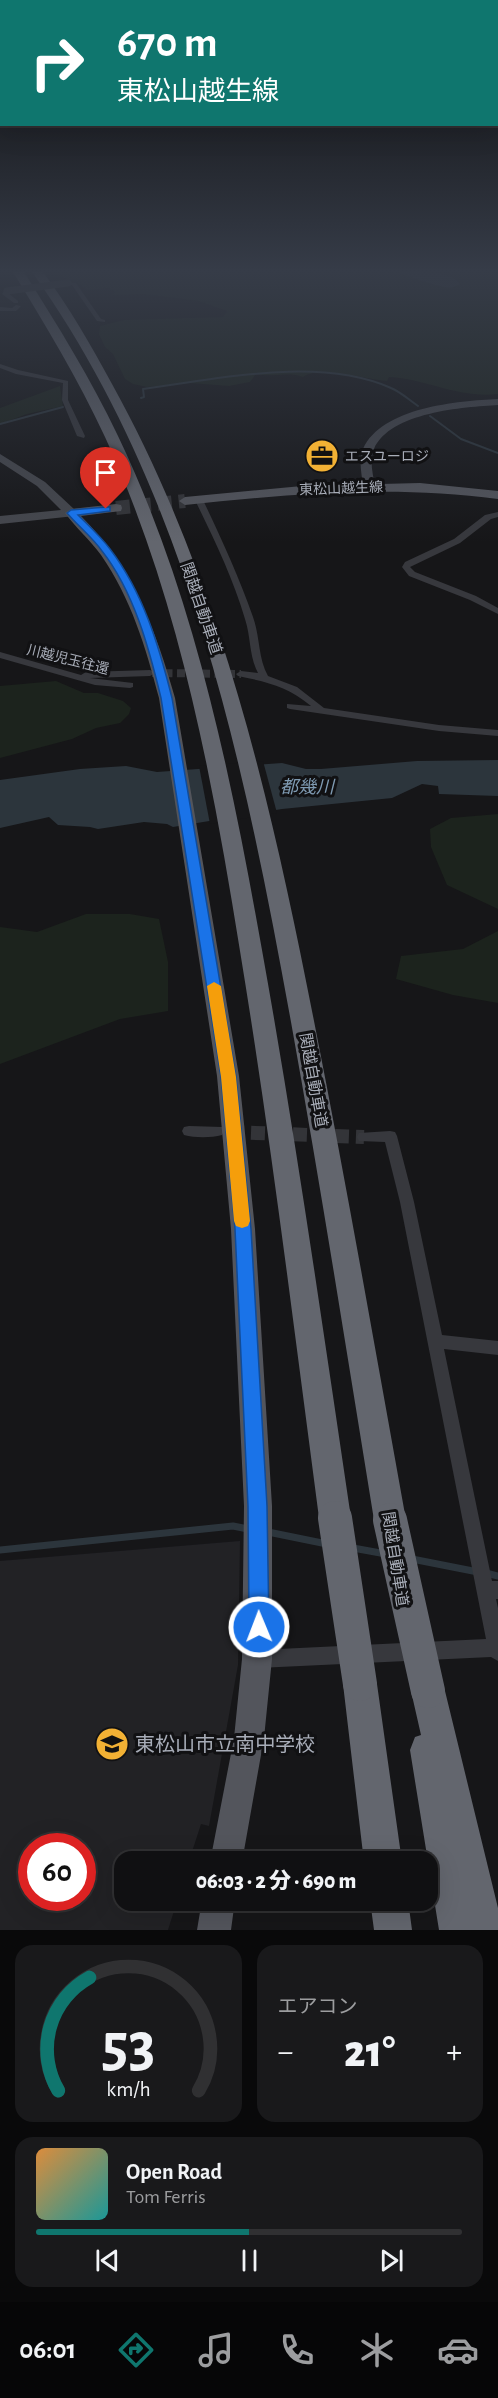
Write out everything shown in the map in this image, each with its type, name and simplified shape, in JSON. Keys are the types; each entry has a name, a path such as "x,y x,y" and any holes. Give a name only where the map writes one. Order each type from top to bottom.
{"highway":[{"name":"関越自動車道","path":"74,362 95,399 117,446 163,566 201,699 224,797 273,1077 383,1851"},
{"name":"関越自動車道","path":"94,362 139,444 187,562 209,625 231,700 276,887 314,1077 390,1520 423,1690"},
{"path":"423,1690 458,1930"},
{"path":"423,1690 484,1930"},
{"path":"390,1911 393,1930"}],"main road":[{"name":"東松山越生線","path":"185,501 301,489 369,486 498,495"},
{"path":"71,513 116,508"},
{"path":"71,513 106,550 129,587 146,624 167,698 228,1077 243,1229 258,1506 259,1627 249,1738 228,1851"},
{"path":"214,1930 217,1911"}],"street":[{"path":"0,364 9,370 66,382 65,400 81,436"},
{"path":"369,486 367,450 370,443 389,426 429,411 498,402"},
{"path":"0,457 41,484 71,513"},
{"path":"199,500 241,594 254,633 257,663 265,678"},
{"path":"0,520 71,513"},
{"path":"498,514 488,517 457,541 406,567 412,574 498,610"},
{"name":"川越児玉往還","path":"0,655 95,682 130,685"},
{"path":"71,675 150,673"},
{"path":"241,674 265,678 306,697 320,709"},
{"path":"290,706 440,728 498,733"},
{"path":"189,1131 217,1131"},
{"path":"257,1659 497,1650 489,1586 479,1559 407,1202 390,1136 364,1137"},
{"path":"434,1341 498,1348"}],"shaded area":[{"path":"117,362 498,362 498,394 484,395 389,377 387,381 321,372 303,377 256,374 250,382 229,386 190,383 147,387 133,384 125,379"},
{"path":"60,386 63,406 27,414 0,424 0,408"},
{"path":"56,681 84,693 98,693 123,701 131,708 129,714 120,723 96,728 72,739 0,758 0,686"},
{"path":"498,814 498,909 447,885 431,847 430,829 451,818"},
{"path":"86,914 130,914 159,919 168,962 168,1011 120,1019 0,1064 0,927 37,932"},
{"path":"498,931 498,1003 453,995 396,979 401,956 463,949"},
{"name":"東松山市立南中学校","path":"240,1541 238,1665 209,1826 201,1824 192,1851 114,1851 114,1911 174,1911 168,1930 0,1930 0,1561"}],"water":[{"name":"都幾川","path":"498,760 498,796 439,794 438,786 422,784 392,798 282,809 173,827 167,824 144,822 98,829 58,825 49,817 0,828 0,780 80,769 126,766 157,772 282,763 306,769 321,769 417,761"}],"pier":[{"path":"263,761 277,813 210,824 199,766"}],"waterway":[{"path":"141,398 144,397 143,389 236,376 300,372 332,373 363,378 395,390 418,406"},
{"path":"0,424 63,407"},
{"path":"430,416 461,439 498,453"},
{"path":"0,1550 233,1526 248,1529"},
{"path":"268,1532 327,1544"},
{"path":"353,1548 386,1554"},
{"path":"412,1559 478,1572"},
{"path":"486,1573 498,1576"}],"tunnel":[{"path":"116,508 185,501"},
{"path":"152,673 241,674"},
{"path":"230,1132 364,1137"}],"slow traffic":[{"path":"214,986 228,1077 242,1221"}],"place":[{"name":"エスユーロジ","path":"322,456"},
{"name":"東松山市立南中学校","path":"112,1744"}],"route":[{"path":"106,509 71,513 84,524 106,550 129,587 146,624 154,649 167,698 228,1077 243,1229 258,1506 259,1627"}]}
